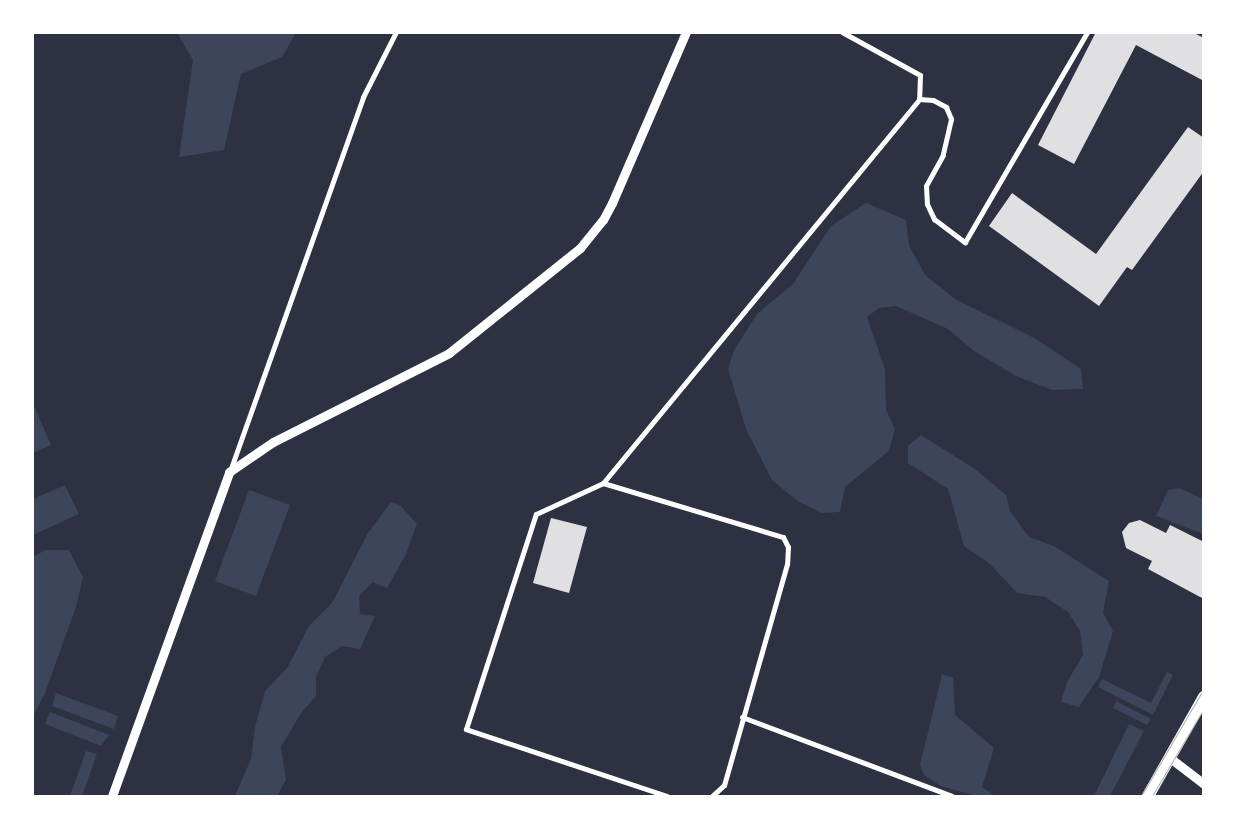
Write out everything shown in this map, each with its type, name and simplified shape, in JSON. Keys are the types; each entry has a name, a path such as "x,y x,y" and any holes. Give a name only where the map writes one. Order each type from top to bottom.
{"main road":[{"path":"1148,796 1204,697"}],"street":[{"path":"112,796 363,98 396,32"},
{"path":"229,472 273,442 449,353 580,248 603,220 612,204 686,32"},
{"path":"667,796 466,728 536,514 603,483 919,99 920,75 842,32"},
{"path":"919,99 934,100 946,107 951,119 943,155 926,186 927,204 934,219 965,242 1087,32"},
{"path":"603,483 783,537 788,547 787,564 724,785 712,796"},
{"path":"742,717 952,796"},
{"path":"1170,758 1204,784"}],"shaded area":[{"path":"177,33 296,33 282,57 241,74 224,150 179,157 193,60"},
{"path":"866,203 906,220 909,245 925,275 955,299 1036,339 1081,369 1083,389 1052,390 1016,376 974,351 948,329 896,306 879,308 867,317 885,369 886,410 895,429 889,451 845,487 840,512 822,513 799,502 772,480 746,429 728,369 734,350 757,314 793,284 831,226"},
{"path":"32,401 51,445 33,453 32,453"},
{"path":"921,435 975,469 1006,495 1010,511 1029,537 1054,546 1109,581 1103,613 1113,631 1099,677 1079,707 1061,702 1067,682 1083,655 1080,631 1068,612 1045,597 1017,593 990,564 964,546 948,489 908,463 908,446"},
{"path":"65,485 79,514 33,535 33,499"},
{"path":"1179,488 1203,499 1203,534 1156,516 1168,490"},
{"path":"249,490 290,505 256,596 215,581"},
{"path":"391,502 400,505 417,524 405,556 387,588 373,582 359,596 360,614 375,616 360,649 342,646 325,657 316,677 316,696 301,713 281,747 286,780 277,796 235,796 251,759 255,727 265,691 287,668 309,626 332,603 368,533"},
{"path":"45,550 69,550 83,577 76,607 45,693 33,717 33,557"},
{"path":"1167,672 1173,675 1153,715 1098,687 1102,679 1151,703"},
{"path":"942,674 953,678 955,715 994,748 982,787 995,796 976,796 941,786 924,775 920,765"},
{"path":"56,693 118,716 114,729 52,706"},
{"path":"1116,701 1151,719 1147,725 1113,708"},
{"path":"50,712 109,735 101,746 45,724"},
{"path":"1129,724 1144,731 1110,796 1094,796"},
{"path":"86,751 97,754 82,796 70,796"}],"building":[{"path":"1096,32 1192,32 1204,38 1204,81 1136,45 1074,164 1038,145"},
{"path":"1188,127 1204,138 1204,171 1132,270 1127,267 1099,306 989,226 1012,193 1096,254"},
{"path":"551,518 587,527 569,593 533,583"},
{"path":"1140,520 1166,533 1170,525 1204,542 1202,598 1148,569 1152,561 1126,548 1122,532 1129,523"}],"tram line":[{"path":"1141,796 1204,688"},
{"path":"1152,796 1204,708"}]}
